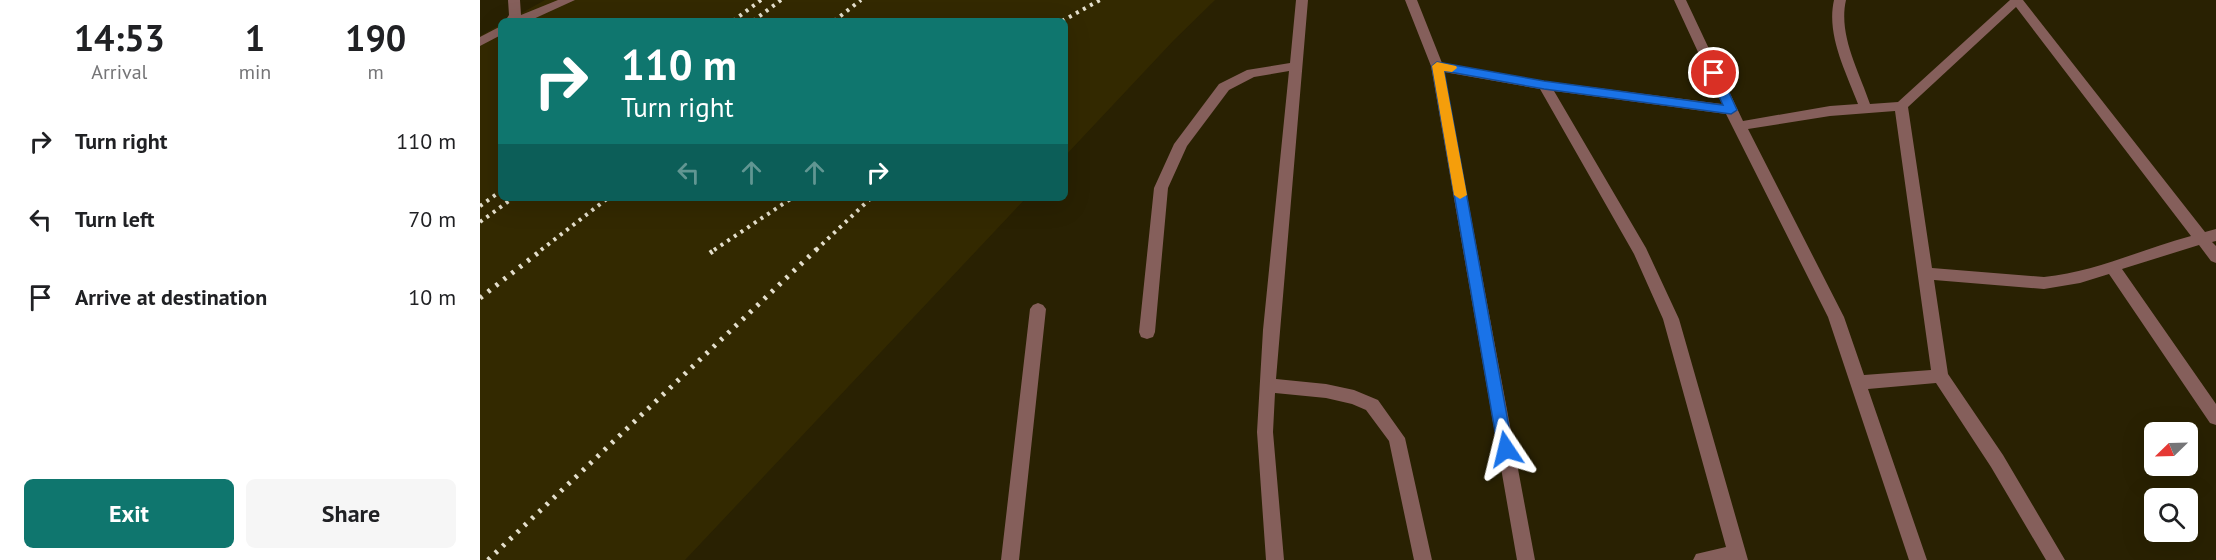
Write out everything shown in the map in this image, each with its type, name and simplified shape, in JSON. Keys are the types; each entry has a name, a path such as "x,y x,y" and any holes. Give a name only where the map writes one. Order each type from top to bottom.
{"street":[{"path":"514,0 514,18"},
{"path":"526,18 569,0"},
{"path":"1275,560 1265,432 1302,0"},
{"path":"1411,0 1437,66 1526,560"},
{"path":"1680,0 1731,110 1836,317 1918,560"},
{"path":"1840,0 1836,8 1838,27 1865,107"},
{"path":"1740,126 1865,107 1901,106 2017,1 2216,257"},
{"path":"480,42 498,32"},
{"path":"1147,332 1161,188 1181,144 1224,87 1251,73 1295,66"},
{"path":"1437,66 1544,85 1731,110"},
{"path":"1544,85 1641,252 1671,318 1738,557 1702,560"},
{"path":"1901,106 1940,376 1997,461 2056,560"},
{"path":"1925,273 2044,283 2090,276 2134,259 2216,235"},
{"path":"2113,268 2216,418"},
{"path":"1010,560 1038,309"},
{"path":"1858,383 1940,376"},
{"path":"1268,385 1326,391 1371,405 1398,438 1423,560"}],"shaded area":[{"path":"545,0 1215,0 1174,40 1068,153 1068,18 512,18"},
{"path":"498,26 498,201 1023,201 685,560 480,560 480,36"}],"railway":[{"path":"737,18 761,0"},
{"path":"757,18 781,0"},
{"path":"838,18 861,0"},
{"path":"1067,18 1100,0"},
{"path":"480,206 498,193"},
{"path":"480,222 509,201"},
{"path":"541,250 604,201"},
{"path":"714,250 788,201"},
{"path":"816,250 868,201"},
{"path":"480,298 543,249"},
{"path":"710,253 716,249"},
{"path":"488,560 817,249"}],"slow traffic":[{"path":"1452,68 1437,66 1460,195"}],"route":[{"path":"1506,449 1437,66 1544,85 1731,110 1714,73"}]}
